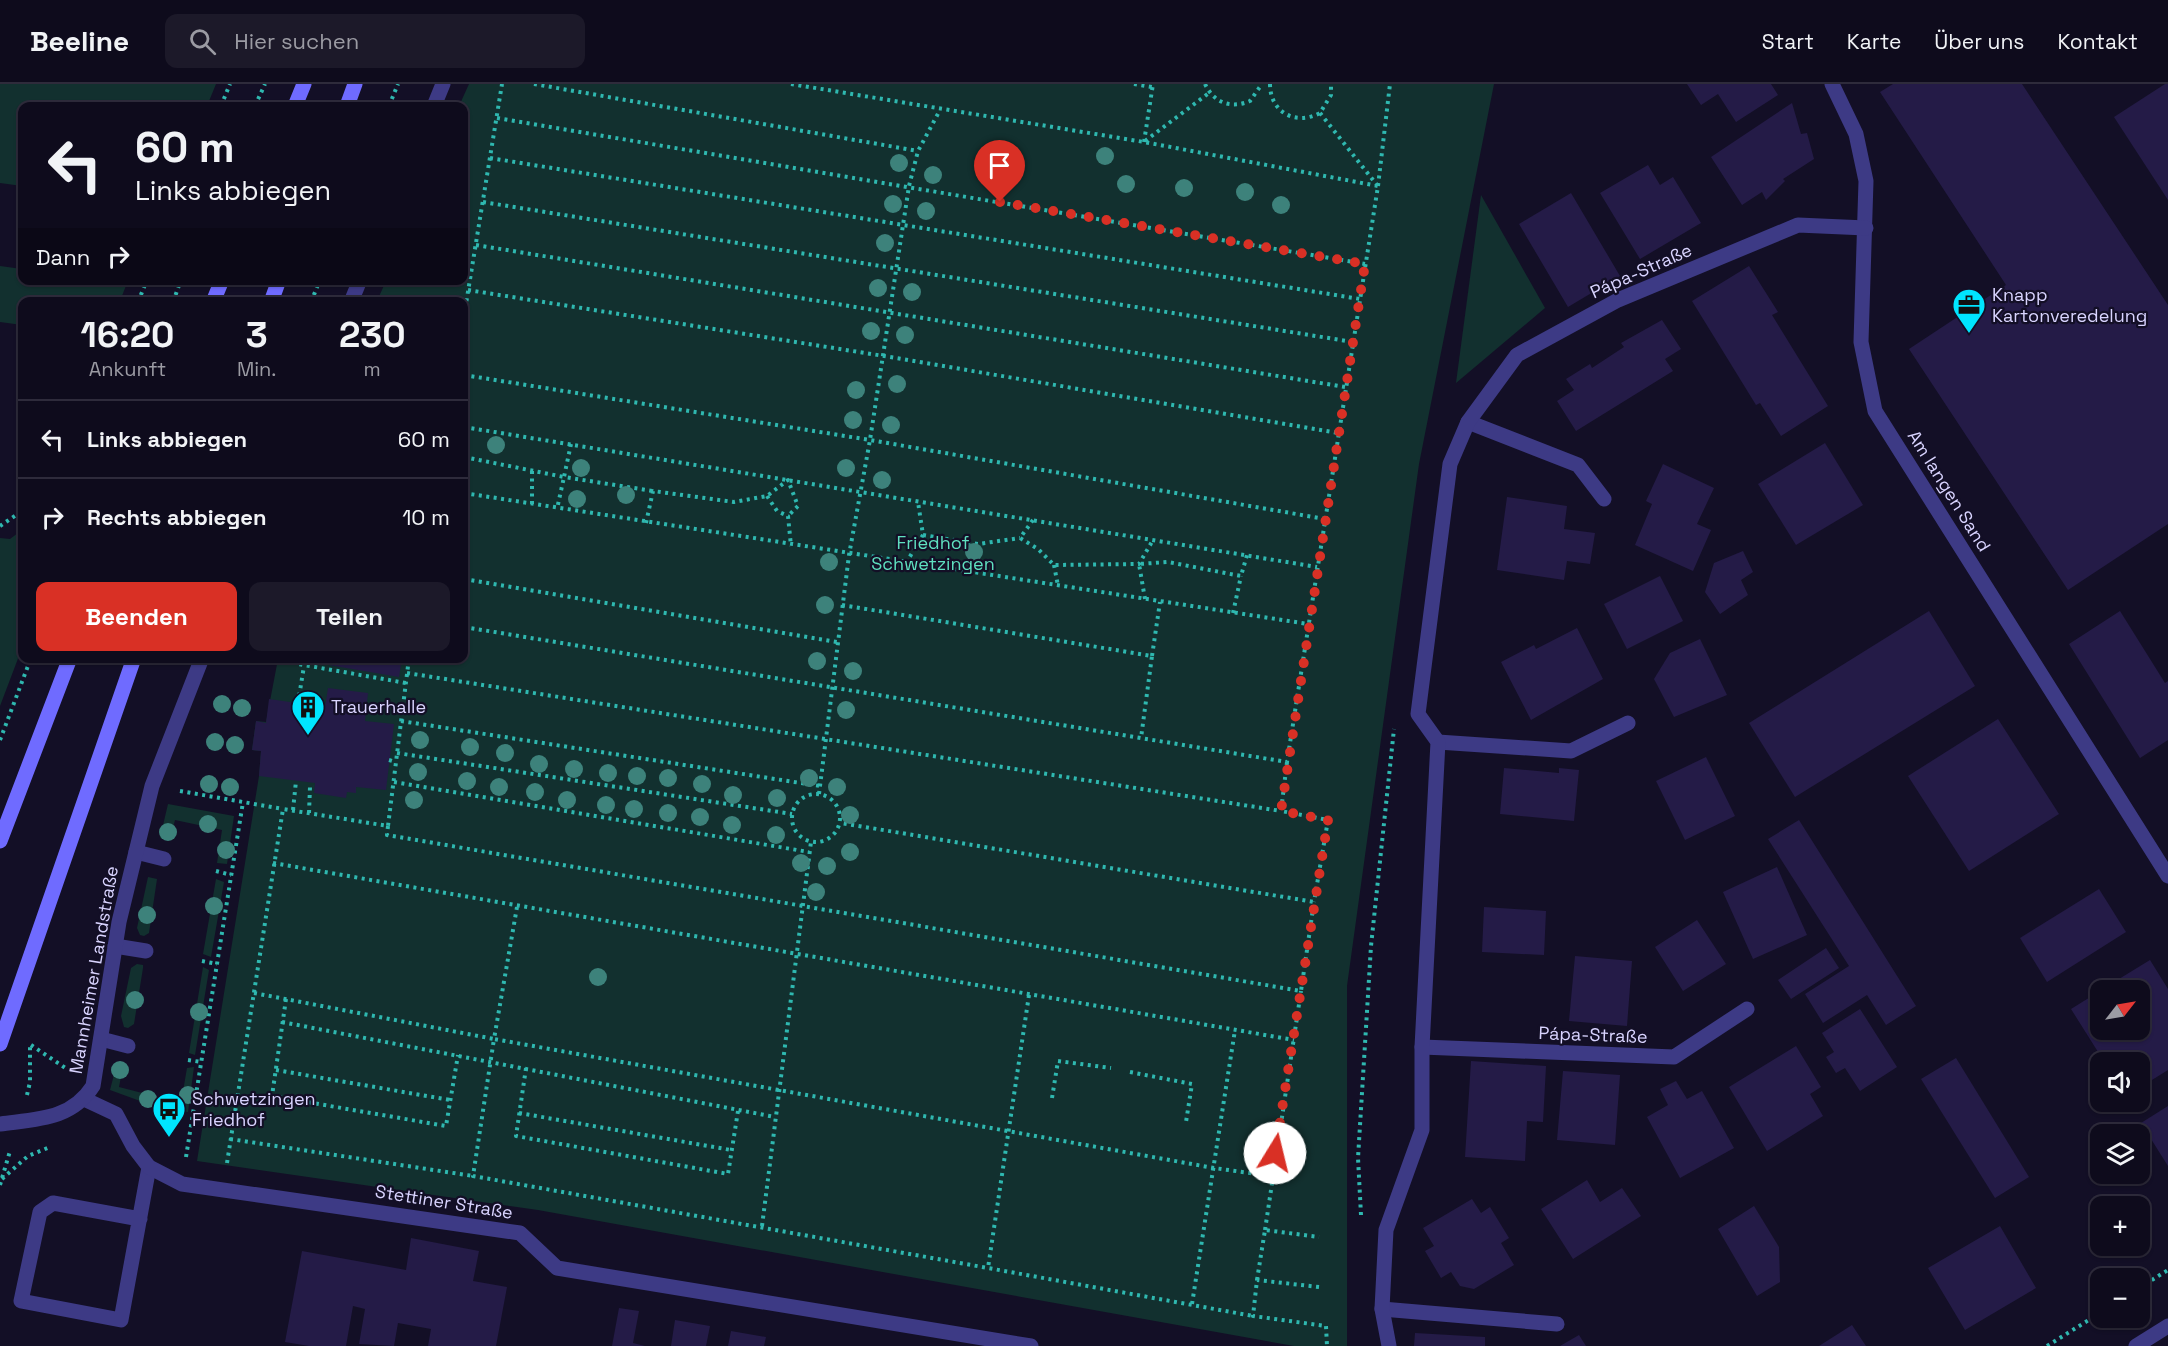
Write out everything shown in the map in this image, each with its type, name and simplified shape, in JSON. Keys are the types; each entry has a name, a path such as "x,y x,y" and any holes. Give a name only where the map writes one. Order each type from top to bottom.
{"main road":[{"path":"297,102 304,84"},
{"path":"348,102 355,84"},
{"path":"0,841 68,663"},
{"path":"0,1044 132,663"}],"street":[{"path":"436,102 443,84"},
{"name":"Am langen Sand","path":"1832,84 1856,134 1866,181 1861,342 1875,411 2168,876"},
{"name":"Pápa-Straße","path":"1438,742 1418,714 1450,464 1468,422 1517,355 1618,300 1798,225 1866,228"},
{"path":"1468,422 1578,465 1604,499"},
{"name":"Mannheimer Landstraße","path":"0,1124 40,1119 69,1111 84,1100 93,1086 115,946 152,786 200,663"},
{"path":"1389,1346 1382,1309 1386,1230 1422,1131 1422,1047 1438,742 1571,751 1628,723"},
{"path":"136,852 164,859"},
{"path":"115,946 146,951"},
{"name":"Pápa-Straße","path":"1422,1047 1674,1057 1747,1009"},
{"path":"100,1039 128,1046"},
{"name":"Stettiner Straße","path":"84,1100 116,1114 133,1146 149,1167 182,1184 520,1233 557,1268 960,1340 1032,1346"},
{"path":"140,1218 52,1203 40,1212 21,1300 121,1320 140,1218 149,1167"},
{"path":"1382,1309 1557,1324"},
{"path":"2136,1346 2168,1326"}],"path":[{"path":"222,102 230,84"},
{"path":"257,102 265,84"},
{"path":"391,102 398,84"},
{"path":"467,297 502,84"},
{"path":"534,84 918,151"},
{"path":"791,84 1144,142 1377,186"},
{"path":"1134,84 1152,86 1144,142"},
{"path":"1205,84 1209,93 1222,103 1236,105 1250,101 1262,84"},
{"path":"1270,84 1273,100 1282,113 1297,119 1320,113 1331,95 1332,84"},
{"path":"1281,811 1377,186 1389,84"},
{"path":"1144,142 1209,93"},
{"path":"819,794 849,555 884,356 909,186 918,151 940,110"},
{"path":"1320,113 1377,186"},
{"path":"497,118 1365,264"},
{"path":"490,158 1360,299"},
{"path":"483,202 1353,342"},
{"path":"476,244 1346,387"},
{"path":"468,290 884,356 1338,433"},
{"path":"468,376 870,440 1325,519"},
{"path":"468,428 1317,567"},
{"path":"557,509 571,444"},
{"path":"468,458 564,477 734,502 767,496 788,480"},
{"path":"531,471 532,504"},
{"path":"788,480 798,506 788,516"},
{"path":"646,524 653,491"},
{"path":"468,494 646,524 1308,624"},
{"path":"767,496 777,511 788,516"},
{"path":"906,563 923,536 918,502"},
{"path":"0,526 18,515"},
{"path":"788,516 791,546"},
{"path":"1020,538 1033,520"},
{"path":"923,536 978,544 1020,538 1038,549 1054,565 1058,586"},
{"path":"1145,599 1139,564 1153,540"},
{"path":"1233,613 1248,555"},
{"path":"1054,565 1168,562 1241,576"},
{"path":"468,580 837,642"},
{"path":"1141,738 1160,602"},
{"path":"842,605 1152,656"},
{"path":"468,628 1287,762"},
{"path":"0,740 29,663"},
{"path":"298,663 304,666 406,683"},
{"path":"408,663 387,835 1301,991"},
{"path":"298,703 304,666"},
{"path":"407,673 1328,820 1271,1176 1253,1316"},
{"path":"401,721 820,786"},
{"path":"397,753 792,814"},
{"path":"389,760 396,762"},
{"path":"294,810 296,781"},
{"path":"394,782 809,852"},
{"path":"152,786 388,826"},
{"path":"309,813 310,787 314,787"},
{"path":"819,794 827,796 838,807 841,823 832,837 818,843 810,842 798,835 792,814 794,807 804,797 819,794"},
{"path":"182,1184 243,802"},
{"path":"227,1166 283,808"},
{"path":"841,823 1314,903"},
{"path":"762,1226 810,842"},
{"path":"273,863 1294,1040"},
{"path":"216,871 231,875"},
{"path":"473,1176 517,907"},
{"path":"202,961 217,964"},
{"path":"254,993 778,1091 1214,1168 1271,1176"},
{"path":"988,1268 1029,995"},
{"path":"286,999 272,1096 446,1126 458,1055"},
{"path":"282,1022 775,1117"},
{"path":"1192,1304 1234,1030"},
{"path":"30,1045 93,1086"},
{"path":"188,1060 201,1062"},
{"path":"1052,1098 1058,1061 1111,1068"},
{"path":"526,1068 516,1136 728,1174 738,1111"},
{"path":"276,1070 450,1100"},
{"path":"1130,1072 1192,1084 1186,1122"},
{"path":"519,1113 731,1150"},
{"path":"230,1138 473,1176 762,1226 1253,1316 1326,1326 1327,1346"},
{"path":"1265,1230 1319,1237"},
{"path":"2150,1281 2168,1270"},
{"path":"1257,1280 1319,1287"},
{"path":"2047,1346 2090,1319"}],"green space":[{"path":"0,84 216,84 209,102 18,102 18,185 0,183"},
{"name":"Friedhof Schwetzingen","path":"469,84 1494,84 1419,464 1347,986 1347,1346 1294,1346 538,1210 197,1161 259,776 261,751 252,750 256,721 266,722 277,663 468,663 468,297 379,297 384,285 468,285 468,102 461,102"},
{"path":"1481,195 1545,308 1456,383"},
{"path":"0,266 18,268 18,285 126,285 122,297 18,297 18,324 0,322"},
{"path":"18,533 18,659 0,706 0,538 10,539"},
{"path":"168,804 234,816 227,864 217,863 222,830 175,820 170,840 160,838"},
{"path":"148,877 157,879 149,933 144,936 140,935 137,928"},
{"path":"216,879 224,882 211,957 203,954"},
{"path":"137,964 143,965 143,968 134,1024 128,1028 124,1027 121,1016 131,968"},
{"path":"203,967 209,970 195,1055 189,1053"},
{"path":"117,1063 123,1066 119,1087 181,1103 187,1068 194,1067 188,1112 162,1109 110,1090"}],"building":[{"path":"1687,84 1771,84 1778,95 1736,122 1718,94 1701,105"},
{"path":"1893,84 2022,84 2168,305 2168,524 2068,590 1909,349 2006,285 1880,92"},
{"path":"2168,84 2168,200 2114,117"},
{"path":"1792,103 1801,134 1807,133 1814,159 1783,179 1785,181 1766,200 1762,192 1742,205 1711,157"},
{"path":"1648,165 1660,185 1673,177 1701,223 1640,259 1600,193"},
{"path":"1571,193 1620,276 1568,307 1519,224"},
{"path":"1749,266 1778,312 1772,315 1828,406 1781,436 1760,403 1756,405 1692,301"},
{"path":"1662,320 1681,349 1665,359 1673,371 1576,431 1557,401 1574,390 1566,379 1590,364 1592,368 1624,347 1621,343"},
{"path":"1825,443 1863,505 1796,545 1758,484"},
{"path":"1663,464 1714,488 1697,524 1711,530 1693,571 1635,545 1652,504 1646,501"},
{"path":"1507,497 1567,506 1564,529 1595,533 1590,564 1567,561 1564,580 1497,570"},
{"path":"1743,551 1753,572 1741,580 1748,595 1720,614 1705,592 1714,563"},
{"path":"1660,576 1683,621 1627,649 1604,604"},
{"path":"1929,611 1975,686 1795,797 1749,723"},
{"path":"2120,611 2165,683 2168,681 2168,740 2140,758 2069,644"},
{"path":"1577,628 1603,679 1531,720 1501,662 1534,645 1536,649"},
{"path":"1700,639 1727,695 1674,717 1654,679 1670,653"},
{"path":"317,663 401,663 399,677"},
{"name":"Trauerhalle","path":"328,688 368,693 365,721 394,724 386,790 356,787 356,793 347,792 346,798 314,793 315,783 259,776 261,751 252,750 256,721 266,723 269,699 325,707"},
{"path":"1998,719 2059,814 1969,871 1908,776"},
{"path":"1706,757 1735,816 1685,840 1656,781"},
{"path":"1504,768 1559,773 1559,768 1579,770 1574,821 1500,814"},
{"path":"1799,820 1916,1006 1886,1025 1867,995 1823,1023 1805,994 1849,966 1768,839"},
{"path":"1777,867 1807,935 1753,959 1723,892"},
{"path":"2099,889 2126,932 2047,982 2020,938"},
{"path":"1484,907 1546,911 1544,955 1482,952"},
{"path":"1697,920 1726,964 1683,991 1655,947"},
{"path":"1826,948 1839,968 1791,999 1778,980"},
{"path":"1575,956 1632,961 1627,1026 1569,1021"},
{"path":"2150,960 2168,989 2168,1070 2150,1081 2150,1052 2098,1052 2091,1040 2150,1040 2150,980 2117,980"},
{"path":"2090,997 2090,1039 2071,1009"},
{"path":"1860,1009 1897,1067 1860,1091 1845,1068 1836,1073 1826,1057 1834,1052 1822,1033"},
{"path":"1796,1046 1821,1087 1810,1094 1823,1116 1767,1151 1729,1087"},
{"path":"1956,1058 2029,1177 1995,1198 1921,1079"},
{"path":"1471,1061 1546,1066 1543,1122 1527,1121 1525,1161 1465,1157"},
{"path":"1563,1071 1620,1075 1615,1145 1557,1140"},
{"path":"1676,1081 1687,1099 1702,1091 1734,1148 1680,1178 1647,1117 1668,1105 1660,1089"},
{"path":"2168,1106 2168,1166 2150,1137 2150,1124 2141,1123"},
{"path":"1587,1180 1600,1202 1622,1188 1641,1216 1573,1259 1541,1209"},
{"path":"1472,1199 1481,1213 1490,1207 1509,1238 1501,1243 1514,1265 1474,1289 1460,1286 1451,1272 1441,1278 1425,1251 1434,1246 1423,1228"},
{"path":"1754,1206 1779,1247 1780,1282 1757,1296 1718,1229"},
{"path":"2000,1226 2036,1288 1965,1330 1928,1268"},
{"path":"411,1238 479,1251 473,1281 507,1287 496,1346 428,1346 431,1329 398,1323 394,1346 359,1344 365,1309 353,1306 346,1346 309,1346 285,1342 302,1251 406,1270"},
{"path":"619,1308 639,1311 633,1343 645,1346 612,1346"},
{"path":"675,1320 710,1326 706,1346 671,1346"},
{"path":"1852,1325 1866,1346 1819,1346"},
{"path":"731,1331 766,1337 764,1346 728,1346"},
{"path":"1415,1333 1485,1337 1485,1346 1414,1346"},
{"path":"1579,1335 1586,1346 1560,1346"}],"place":[{"name":"Knapp Kartonveredelung","path":"1969,334"},
{"name":"Trauerhalle","path":"308,736"},
{"name":"Schwetzingen Friedhof","path":"169,1138"}],"route":[{"path":"1000,202 1365,264 1293,718 1281,811 1328,820 1275,1153"}]}
